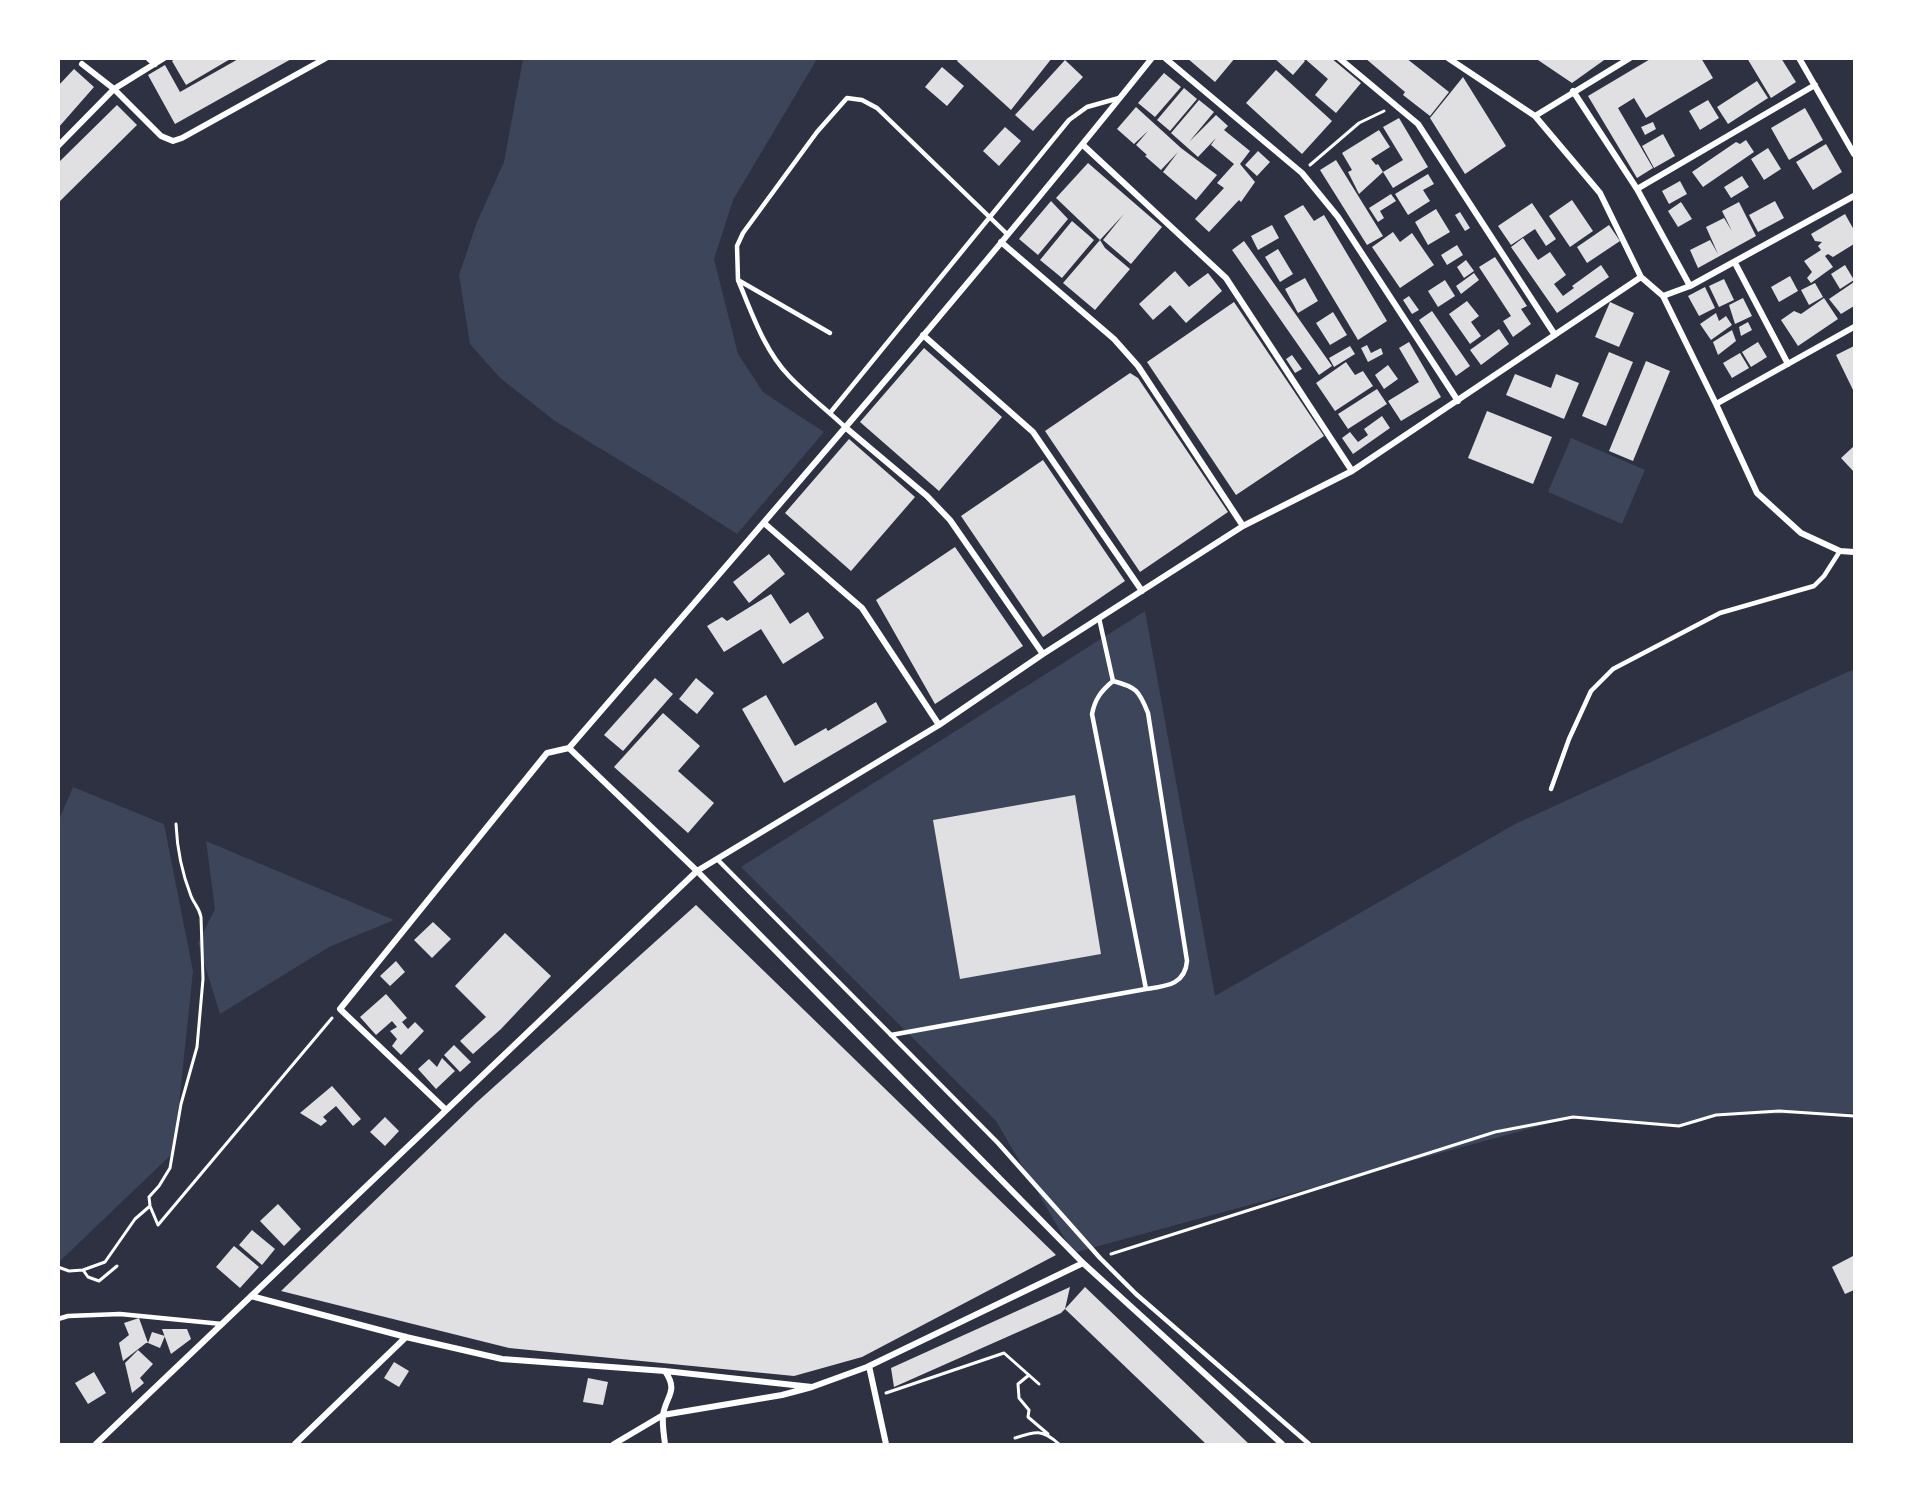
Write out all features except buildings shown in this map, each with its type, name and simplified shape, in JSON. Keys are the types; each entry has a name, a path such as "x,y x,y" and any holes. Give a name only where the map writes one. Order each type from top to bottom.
{"street":[{"path":"148,58 155,64"},
{"path":"58,146 114,89 164,58"},
{"path":"82,64 114,89 161,136 173,141 326,58"},
{"path":"446,1110 340,1009 547,753 569,748 923,335 1083,145 1152,58"},
{"path":"1165,58 1302,172 1338,217 1458,401"},
{"path":"1339,58 1418,124 1555,335"},
{"path":"1448,58 1535,116 1600,193 1641,277 1663,296 1757,493 1801,534 1840,551 1854,552"},
{"path":"1535,116 1630,58"},
{"path":"1799,58 1854,154"},
{"path":"1637,189 1815,86"},
{"path":"1573,91 1637,189 1690,286"},
{"path":"1083,145 1226,278 1352,471"},
{"path":"1663,296 1690,286 1735,263 1854,196"},
{"path":"1001,242 1114,339 1138,366 1243,526"},
{"path":"1735,263 1788,364"},
{"path":"96,1444 697,871 939,725 1043,654 1243,526 1352,471 1641,277"},
{"path":"1716,404 1854,327"},
{"path":"923,335 1033,432 1142,591"},
{"path":"845,427 927,496 950,520 1043,654"},
{"path":"764,523 862,608 939,725"},
{"path":"569,748 697,871 1083,1263 1281,1444"},
{"path":"614,1444 663,1415 782,1395 812,1387 869,1366 1083,1263"},
{"path":"251,1296 406,1338 502,1359 665,1371 812,1387"},
{"path":"295,1444 406,1338"},
{"path":"869,1366 886,1444"},
{"path":"665,1371 671,1380 672,1388 663,1415 665,1444"}],"lane":[{"path":"845,427 788,375 773,355 762,336 738,280 737,246 743,233 817,132 847,98 862,100 876,108 1007,234"},
{"path":"830,413 1069,120 1087,107 1121,98"},
{"path":"738,280 830,333"},
{"path":"1551,789 1569,739 1591,691 1613,669 1720,614 1814,586 1824,576 1840,551"},
{"path":"1098,618 1113,681"},
{"path":"891,1035 1170,985 1178,981 1186,969 1187,961 1148,713 1138,690 1113,681"},
{"path":"1113,681 1101,691 1092,714 1146,989"},
{"path":"717,859 998,1143 1100,1258 1136,1294 1309,1444"},
{"path":"58,1319 68,1316 120,1314 222,1323"}],"path":[{"path":"1302,172 1359,123 1396,105"},
{"path":"176,824 177,845 192,898 199,907 201,917 203,979 197,1047 181,1104 170,1168 149,1197 150,1206 158,1225 340,1009"},
{"path":"1100,1258 1495,1132 1573,1117 1679,1126 1716,1114 1779,1111 1854,1116"},
{"path":"58,1267 69,1271 83,1270 105,1262 135,1219 150,1206"},
{"path":"83,1270 88,1277 99,1281 117,1266"},
{"path":"875,1396 1004,1353 1039,1384"},
{"path":"1029,1375 1018,1384 1019,1398 1029,1410 1028,1417 1059,1444"},
{"path":"1015,1438 1031,1432 1048,1434"}],"shaded area":[{"path":"523,59 817,59 733,200 714,259 738,354 763,392 824,432 737,534 555,421 500,378 470,344 459,275 477,222 504,162"},
{"path":"1571,438 1645,470 1622,524 1548,492"},
{"path":"1145,611 1215,996 1515,824 1854,669 1854,1113 1716,1115 1679,1126 1573,1117 1073,1253 996,1121 741,867"},
{"path":"73,787 164,824 193,971 174,1152 60,1261 58,822"},
{"path":"206,841 394,920 329,947 220,1014 198,943 215,909"}]}
